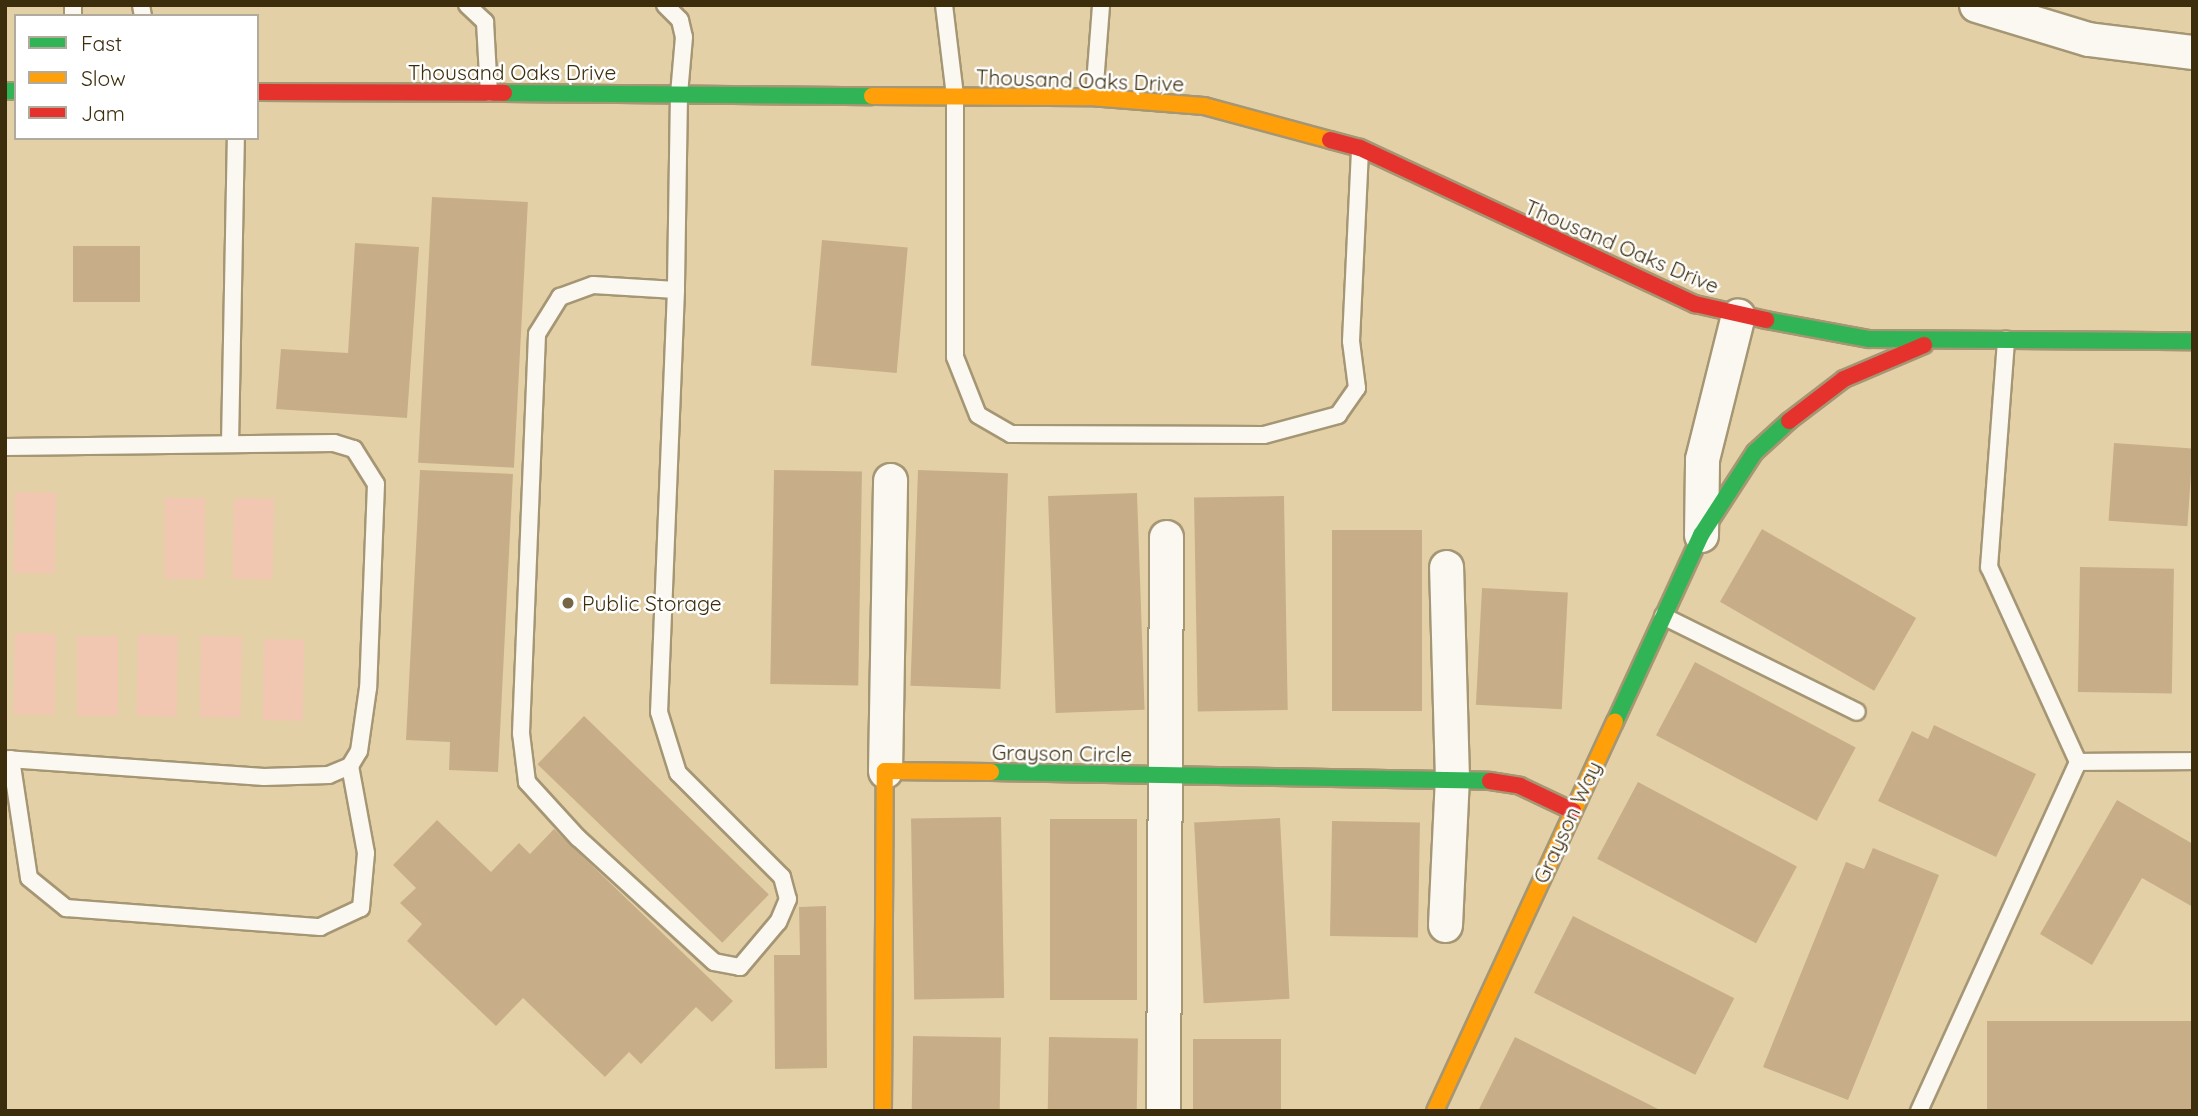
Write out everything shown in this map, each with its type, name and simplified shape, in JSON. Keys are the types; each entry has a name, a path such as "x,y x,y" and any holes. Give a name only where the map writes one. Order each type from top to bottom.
{"main road":[{"name":"Thousand Oaks Drive","path":"259,92 1094,97 1204,106 1360,148 1578,254 1738,315 1869,339 2193,341"},
{"name":"Grayson Way","path":"1435,1111 1701,535 1755,452 1800,411 1844,379 1938,339"},
{"name":"Grayson Circle","path":"885,772 1452,779 1520,786 1573,811"},
{"path":"883,1111 885,772"}],"street":[{"path":"1976,5 2088,39 2193,52"},
{"name":"Grayson Way","path":"1701,535 1702,459 1738,315"},
{"path":"885,772 890,480"},
{"path":"1163,1111 1167,537"},
{"path":"1445,925 1452,779 1446,567"}],"lane":[{"path":"665,5 680,20 684,37 679,94 676,290 659,712 678,773 782,877 788,899 778,922 740,967 714,962 578,838 527,782 521,733 537,334 560,297 593,285 676,290"},
{"path":"944,5 955,96 955,357 978,415 1011,434 1264,435 1338,415 1357,388 1351,341 1360,148"},
{"path":"1094,97 1101,5"},
{"path":"477,7 485,22 489,93"},
{"path":"230,444 236,140"},
{"path":"1919,1111 2078,762 1989,567 2006,340"},
{"path":"5,447 334,443 354,449 372,474 368,688 359,751 350,766 329,775 264,777 8,759 29,878 66,908 320,927 361,908 366,853 350,766"},
{"path":"1663,616 1857,712"},
{"path":"2078,762 2193,761"}],"shaded area":[{"path":"15,492 56,493 55,574 14,573"},
{"path":"165,498 205,498 205,579 165,579"},
{"path":"234,498 274,499 273,580 233,579"},
{"path":"15,633 56,634 55,715 14,714"},
{"path":"138,635 178,636 177,717 137,716"},
{"path":"77,636 118,636 118,716 77,716"},
{"path":"201,636 242,637 241,718 200,717"},
{"path":"264,639 304,640 303,721 263,720"}],"building":[{"path":"432,197 528,202 514,468 418,463"},
{"path":"822,240 908,247 897,373 811,366"},
{"path":"355,243 419,247 407,418 276,409 281,349 348,353"},
{"path":"73,246 140,246 140,302 73,302"},
{"path":"2114,443 2193,449 2187,526 2109,521"},
{"path":"420,470 513,474 498,772 449,770 450,742 406,740"},
{"path":"774,470 862,472 858,686 770,684"},
{"path":"918,470 1008,473 1000,689 910,686"},
{"path":"1137,493 1145,710 1056,713 1048,496"},
{"path":"1284,496 1288,710 1198,712 1194,498"},
{"path":"1762,529 1916,618 1874,691 1720,602"},
{"path":"1332,530 1422,530 1422,711 1332,711"},
{"path":"2080,567 2174,569 2172,694 2078,692"},
{"path":"1482,588 1568,593 1562,709 1476,705"},
{"path":"1695,662 1856,747 1817,821 1656,735"},
{"path":"584,716 769,895 722,943 537,764"},
{"path":"1934,725 2036,774 1996,857 1878,801 1912,731 1928,739"},
{"path":"1638,782 1797,867 1756,943 1597,859"},
{"path":"2117,800 2193,844 2193,907 2142,878 2092,965 2040,934"},
{"path":"1001,817 1004,998 914,1000 911,819"},
{"path":"1280,818 1289,999 1204,1003 1194,823"},
{"path":"1050,819 1137,819 1137,1000 1050,1000"},
{"path":"437,820 491,872 519,843 530,854 554,829 733,1001 712,1022 696,1007 641,1064 629,1052 605,1077 523,998 496,1026 407,941 422,924 400,903 416,888 393,865"},
{"path":"1332,821 1420,823 1418,938 1330,936"},
{"path":"1873,848 1939,875 1848,1100 1763,1067 1846,862 1864,869"},
{"path":"826,906 827,1068 775,1069 774,955 800,955 799,907"},
{"path":"1573,916 1734,998 1695,1075 1534,993"},
{"path":"1987,1021 2193,1021 2193,1111 1987,1111"},
{"path":"913,1036 1001,1038 1000,1111 912,1111"},
{"path":"1049,1037 1138,1039 1137,1111 1048,1111"},
{"path":"1515,1037 1662,1111 1478,1111"},
{"path":"1193,1039 1281,1039 1281,1111 1193,1111"}],"traffic: fast":[{"path":"5,91 14,91"},
{"path":"504,93 872,96"},
{"path":"1766,320 1869,339 2193,341"},
{"path":"1615,722 1701,535 1755,452 1789,421"},
{"path":"991,772 1490,781"}],"traffic: slow":[{"path":"872,96 1090,97 1204,106 1330,140"},
{"path":"1435,1111 1615,722"},
{"path":"883,1111 885,771 991,772"}],"traffic: jam":[{"path":"259,92 504,93"},
{"path":"1330,140 1360,148 1695,304 1766,320"},
{"path":"1789,421 1844,379 1924,345"},
{"path":"1490,781 1520,786 1573,811"}],"place":[{"name":"Public Storage","path":"568,603"}]}
